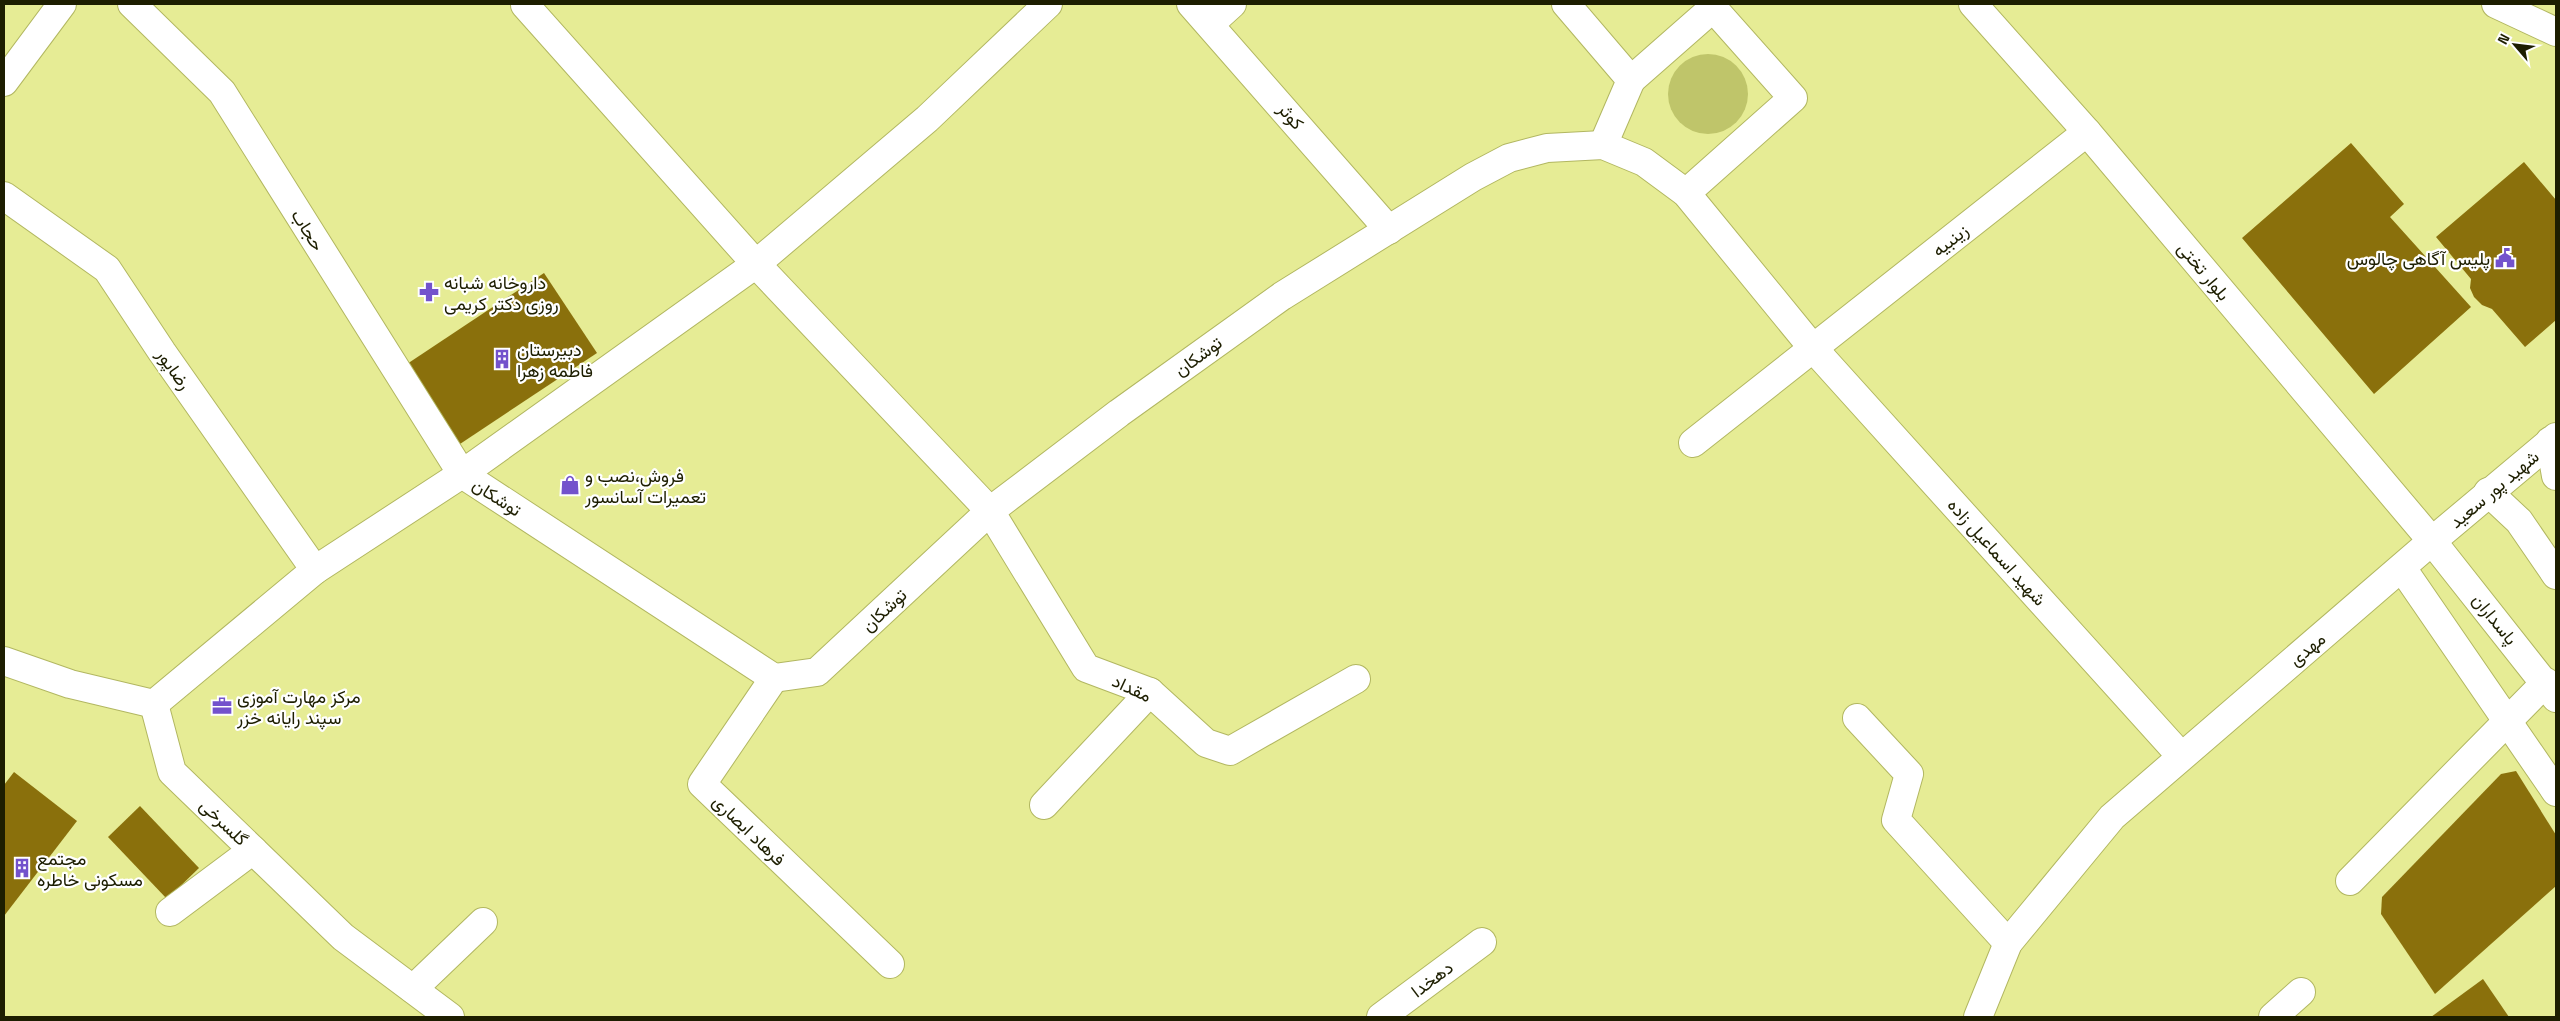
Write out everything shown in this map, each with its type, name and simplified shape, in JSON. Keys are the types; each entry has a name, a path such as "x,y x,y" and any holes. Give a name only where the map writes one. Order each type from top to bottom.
{"street":[{"path":"4,82 62,4"},
{"name":"حجاب","path":"132,4 222,92 462,474"},
{"path":"4,661 70,684 154,704 315,570 462,474 756,264 928,119 1048,4"},
{"name":"کوثر","path":"1191,4 1211,23 1389,230"},
{"path":"1211,23 1232,4"},
{"path":"1566,4 1631,80"},
{"name":"بلوار تختی","path":"1973,4 2088,132 2432,541"},
{"path":"2496,4 2556,32"},
{"name":"مقداد","path":"525,5 756,264 990,511 1086,668 1150,692 1206,743 1230,751 1356,679"},
{"path":"1389,230 1473,177 1508,158 1547,148 1603,145 1631,80 1713,8 1793,98 1686,193"},
{"name":"زینبیه","path":"1693,443 1812,347 2088,132"},
{"name":"شهید اسماعیل زاده","path":"1603,145 1644,162 1686,193 1812,347 2181,756"},
{"name":"رضاپور","path":"4,196 106,269 315,570"},
{"name":"توشکان","path":"462,474 774,678 818,672 990,511 1119,412 1282,296 1389,230"},
{"path":"2553,439 2556,476"},
{"name":"شهید پور سعید","path":"2432,541 2553,439"},
{"path":"2488,492 2520,521 2556,575"},
{"name":"مهدی","path":"1978,1017 2008,943 2112,817 2432,541"},
{"name":"پاسداران","path":"2432,541 2551,690"},
{"path":"2402,568 2556,792"},
{"name":"فرهاد ابصاری","path":"774,678 702,784 890,964"},
{"path":"2350,881 2508,720 2551,690"},
{"path":"1044,805 1150,692"},
{"name":"گلسرخی","path":"154,704 172,772 343,936 450,1017"},
{"path":"1857,718 1909,774 1896,820 2008,943"},
{"path":"170,912 253,850"},
{"path":"412,989 483,922"},
{"name":"دهخدا","path":"1381,1017 1482,942"},
{"path":"2273,1017 2301,992"}],"green space":[{"path":"1708,54 1723,57 1736,66 1745,79 1748,94 1745,109 1736,122 1723,131 1708,134 1693,131 1680,122 1671,109 1668,94 1671,79 1680,66 1693,57"}],"building":[{"path":"2351,143 2404,204 2390,217 2471,307 2374,394 2242,238"},
{"name":"پلیس آگاهی چالوس","path":"2524,162 2556,200 2556,320 2525,347 2492,309 2482,305 2474,297 2470,288 2471,279 2436,237"},
{"name":"دبیرستان فاطمه زهرا","path":"544,273 597,353 460,444 407,364"},
{"path":"2516,771 2556,835 2556,886 2435,994 2381,914 2382,897 2501,774"},
{"name":"مجتمع مسکونی خاطره","path":"14,772 77,821 4,916 4,785"},
{"path":"140,806 199,868 167,899 108,837"},
{"path":"2483,979 2509,1017 2431,1017"}],"place":[{"name":"پلیس آگاهی چالوس","path":"2505,258"},
{"name":"داروخانه شبانه روزی دکتر کریمی","path":"429,292"},
{"name":"دبیرستان فاطمه زهرا","path":"502,359"},
{"name":"فروش،نصب و تعمیرات آسانسور","path":"570,485"},
{"name":"مرکز مهارت آموزی سپند رایانه خزر","path":"222,706"},
{"name":"مجتمع مسکونی خاطره","path":"22,868"}]}
